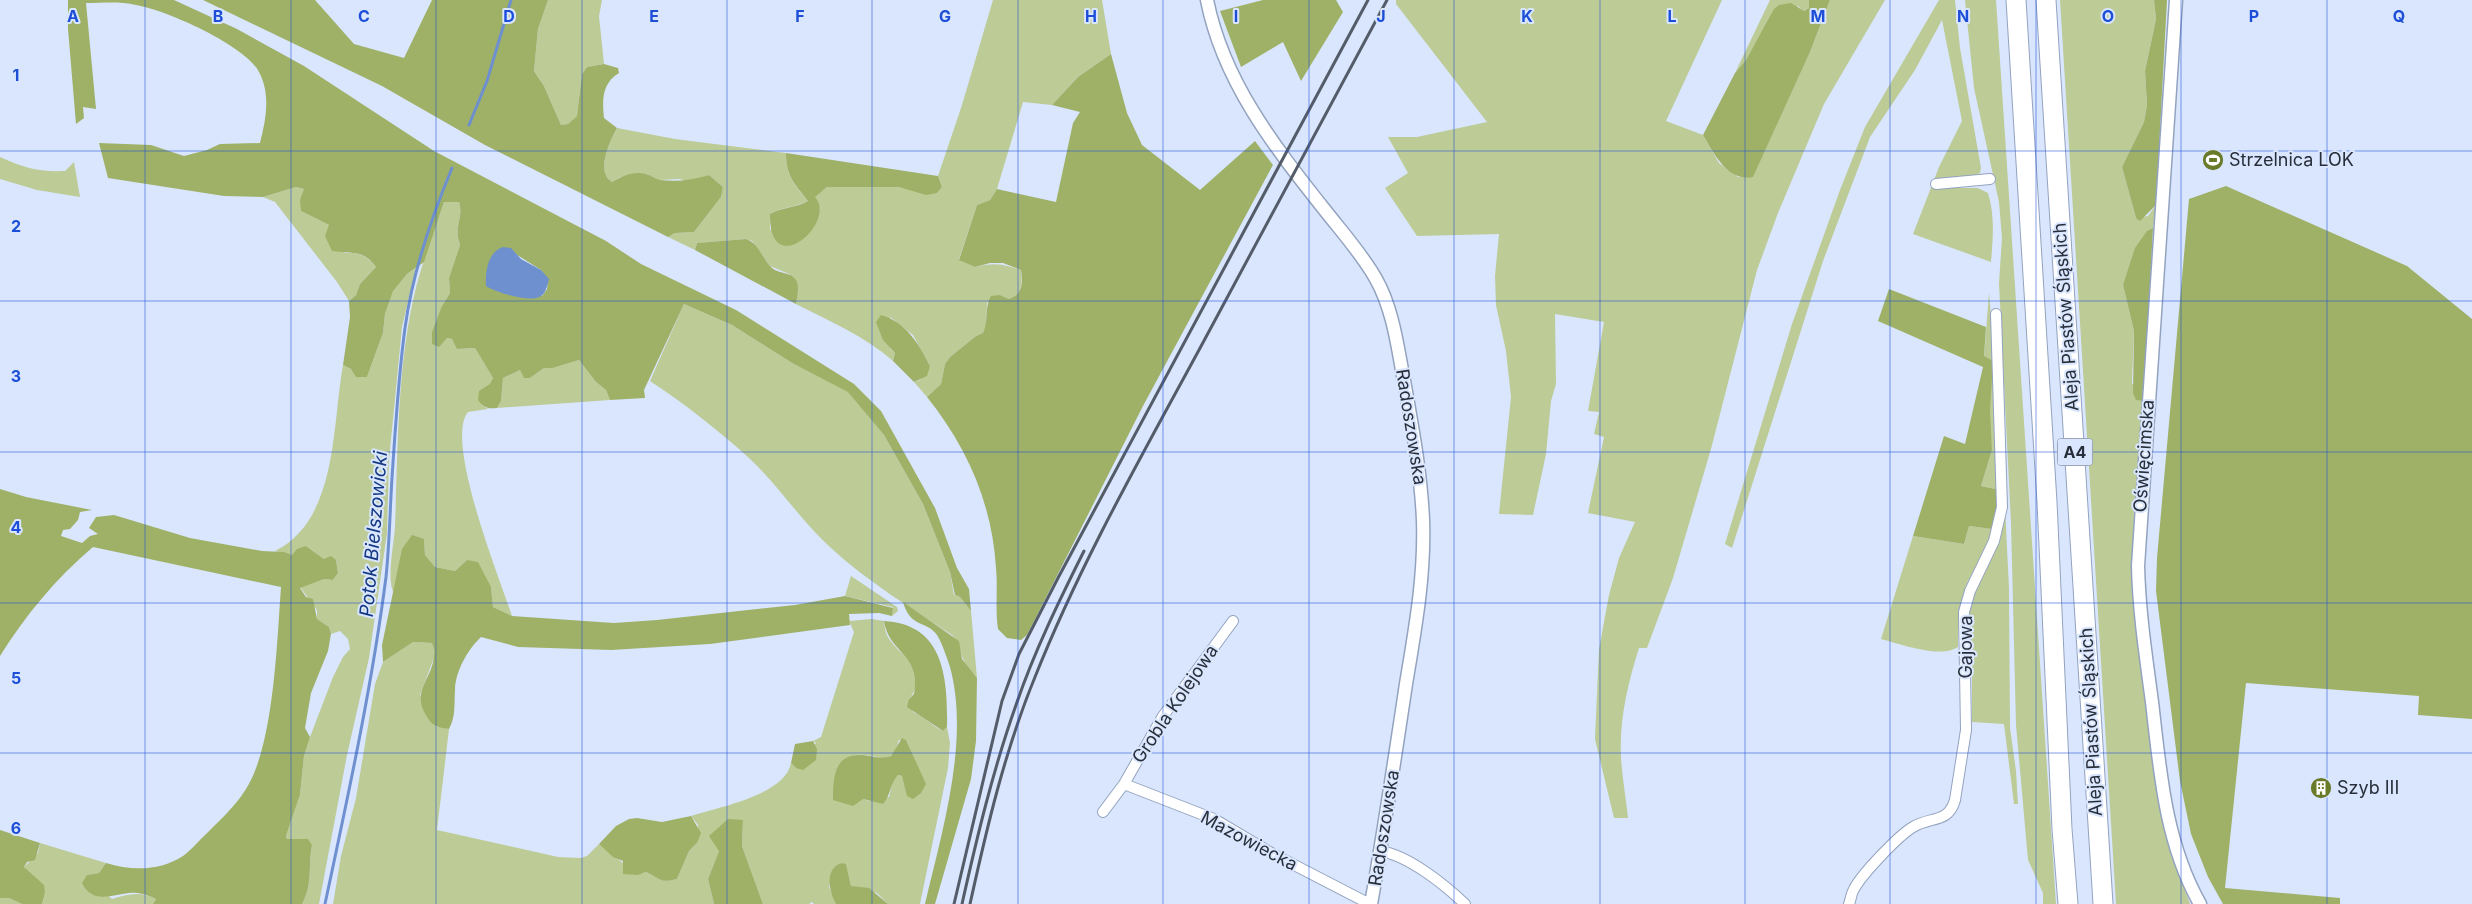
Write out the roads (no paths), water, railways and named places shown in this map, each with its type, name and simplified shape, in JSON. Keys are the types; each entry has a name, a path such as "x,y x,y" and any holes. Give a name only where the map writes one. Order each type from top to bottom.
{"highway":[{"name":"Aleja Piastów Śląskich","path":"2016,0 2047,502 2061,810 2068,904"},
{"name":"Aleja Piastów Śląskich","path":"2046,0 2103,904"}],"street":[{"name":"Radoszowska","path":"1207,0 1218,41 1239,89 1254,114 1294,171 1361,257 1377,281 1387,306 1399,355 1420,482 1422,562 1417,617 1371,903"},
{"name":"Oświęcimska","path":"2176,0 2138,566 2140,606 2166,808 2182,866 2200,904"},
{"path":"1936,184 1990,179"},
{"name":"Gajowa","path":"1849,904 1857,884 1903,834 1925,822 1944,818 1952,809 1955,800 1966,730 1964,612 1970,591 1994,541 2002,507 1996,314"},
{"name":"Grobla Kolejowa","path":"1102,812 1124,784 1163,716 1233,621"},
{"name":"Mazowiecka","path":"1124,784 1214,819 1273,854 1371,903"},
{"path":"1380,851 1405,860 1433,878 1465,904"}],"water":[{"path":"503,247 511,248 521,259 541,270 549,279 542,296 531,299 518,297 486,286 488,263 494,253"}],"waterway":[{"name":"Potok Bielszowicki","path":"469,125 487,81 511,0"},
{"name":"Potok Bielszowicki","path":"325,904 359,741 386,577 399,378 408,308 424,247 452,168"}],"railway":[{"path":"954,904 1002,701 1019,654 1368,0"},
{"path":"970,904 990,818 1015,732 1035,677 1071,593 1133,471 1387,0"},
{"path":"962,904 986,804 1016,705 1039,646 1084,551"}],"place":[{"name":"Strzelnica LOK","path":"2213,160"},
{"name":"Szyb III","path":"2321,788"}]}
